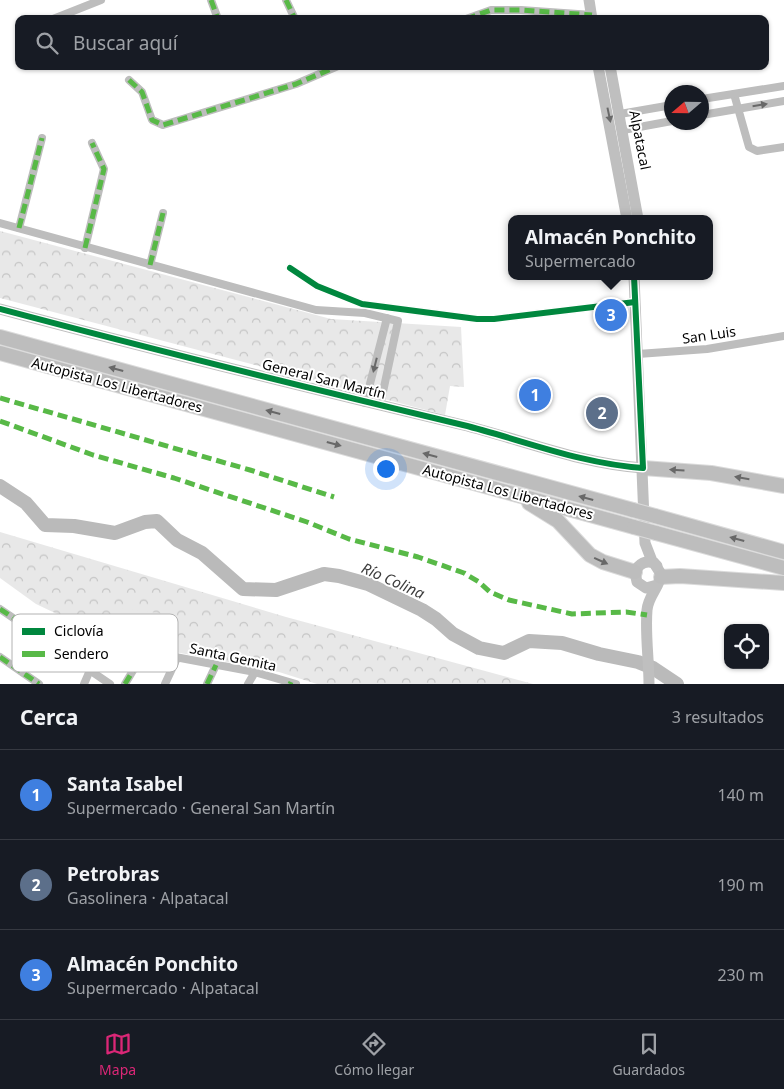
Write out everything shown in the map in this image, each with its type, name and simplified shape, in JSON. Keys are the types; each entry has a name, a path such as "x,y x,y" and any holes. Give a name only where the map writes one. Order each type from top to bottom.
{"highway":[{"name":"Autopista Los Libertadores","path":"0,337 784,552"},
{"name":"Autopista Los Libertadores","path":"0,353 784,568"},
{"path":"643,468 711,473 784,486"},
{"path":"507,491 554,518 590,555 603,562 636,574"},
{"path":"658,576 784,583"}],"street":[{"path":"63,15 101,0"},
{"path":"211,0 217,15"},
{"path":"286,0 292,15"},
{"path":"589,0 592,15"},
{"path":"477,15 491,10 521,10 572,15"},
{"path":"129,80 142,92 152,120 163,125 296,84 329,70"},
{"name":"Alpatacal","path":"602,70 626,213"},
{"name":"Alpatacal","path":"603,70 620,114 638,215"},
{"path":"709,98 784,86"},
{"path":"734,94 749,147 757,151 784,147"},
{"path":"709,114 784,101"},
{"path":"620,114 664,106"},
{"path":"622,130 664,122"},
{"path":"19,228 42,138"},
{"path":"85,248 104,169 92,143"},
{"path":"626,213 630,208 637,205"},
{"path":"150,265 163,213"},
{"path":"0,223 85,248 316,310 365,313 398,321 380,406"},
{"path":"290,268 317,286 362,304 477,319 494,319 635,302"},
{"path":"634,280 645,543 636,574 647,610"},
{"name":"General San Martín","path":"0,309 365,403 465,426 606,464 643,468"},
{"path":"365,403 387,318"},
{"name":"San Luis","path":"638,354 707,349 784,336"},
{"path":"645,543 658,576 650,595 647,610 650,684"},
{"path":"636,574 644,562 651,562 658,576"},
{"path":"636,574 646,588 658,576"},
{"path":"0,609 12,617"},
{"path":"0,656 12,665"},
{"name":"Santa Gemita","path":"178,658 255,672 292,683"},
{"path":"207,684 216,665"},
{"path":"22,672 39,684"},
{"path":"84,684 90,672"},
{"path":"95,672 110,684"},
{"path":"124,684 132,672"},
{"path":"165,684 171,672"},
{"path":"248,684 255,672"}],"green space":[{"path":"0,231 331,319 461,327 464,387 450,386 445,415 0,298"},
{"path":"0,532 286,617 533,684 317,684 279,672 178,653 178,614 57,614 36,604 0,578"},
{"path":"120,608 165,614 119,614"}],"building":[{"path":"620,306 622,323 601,325 599,308"}],"waterway":[{"name":"Río Colina","path":"0,486 26,503 45,525 74,526 115,533 145,522 157,521 177,540 202,553 243,589 276,590 324,574 339,576 368,584 422,610 453,634 479,648 504,653 529,641 562,643 599,654 638,662 653,668 677,684"}],"marked path":[{"path":"211,0 217,15"},
{"path":"286,0 293,15"},
{"path":"477,15 491,10 592,15"},
{"path":"129,80 142,92 152,120 163,125 296,84 329,70"},
{"path":"19,228 42,138"},
{"path":"85,248 104,169 92,143"},
{"path":"150,265 163,213"},
{"path":"0,398 250,470 334,497"},
{"path":"0,421 93,455 174,478 307,522 349,539 418,557 464,573 479,582 490,592 509,600 572,614 626,612 647,615"},
{"path":"0,609 12,617"},
{"path":"0,657 12,665"},
{"path":"207,684 216,665"},
{"path":"22,672 39,684"},
{"path":"125,684 132,672"}],"cycle path":[{"path":"290,268 317,286 362,304 477,319 494,319 635,302"},
{"path":"0,309 463,425 575,457 620,466 643,468 634,280"}],"place":[{"name":"Almacén Ponchito","path":"611,315"},
{"name":"Santa Isabel","path":"535,395"},
{"name":"Petrobras","path":"602,413"}]}
